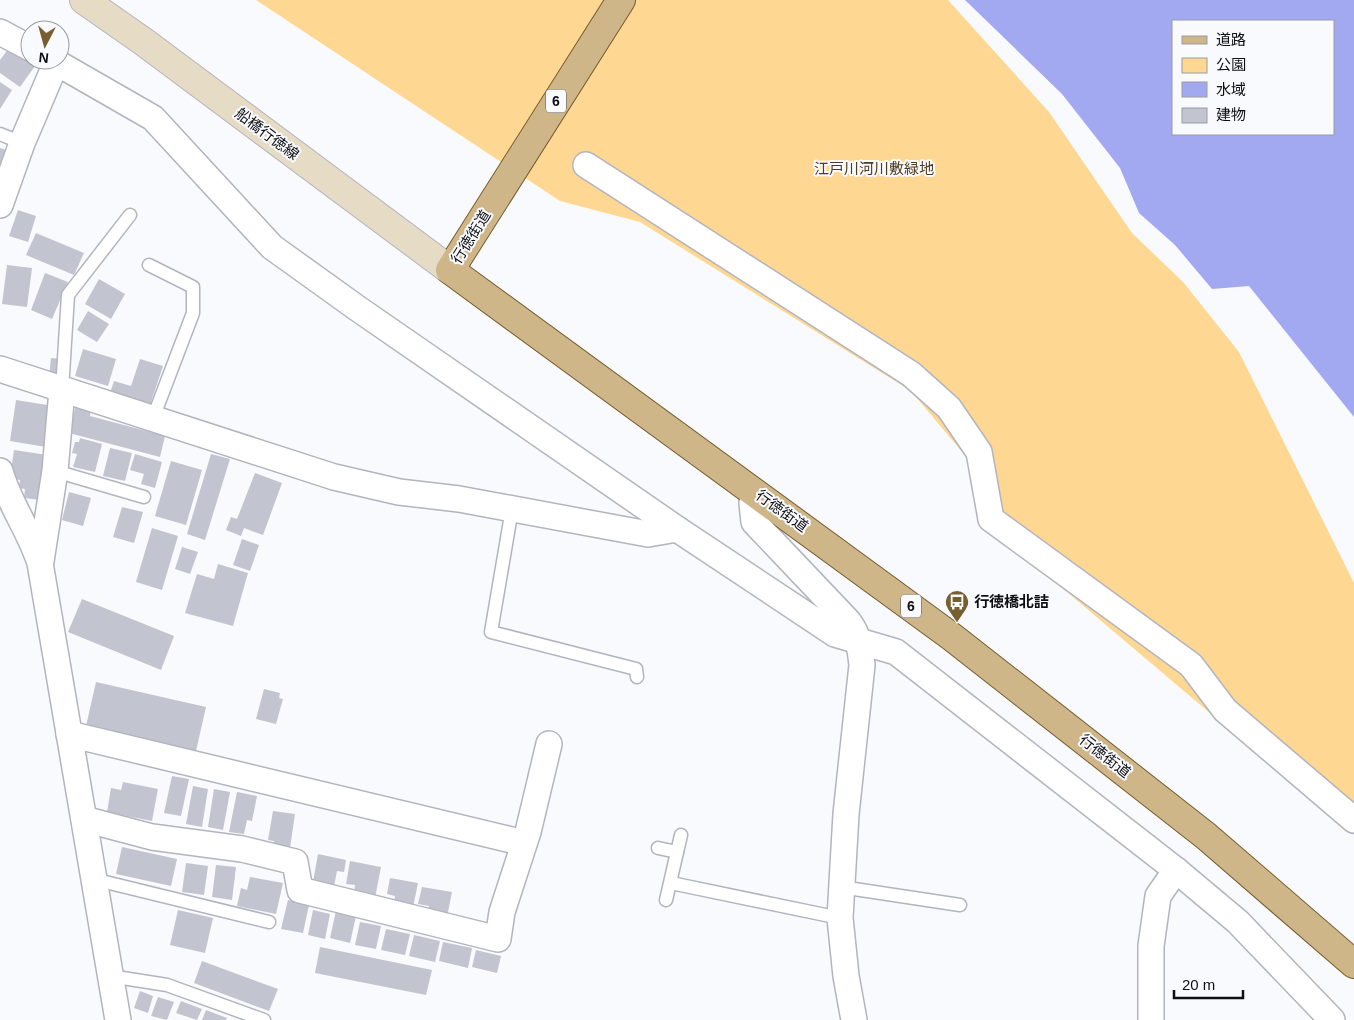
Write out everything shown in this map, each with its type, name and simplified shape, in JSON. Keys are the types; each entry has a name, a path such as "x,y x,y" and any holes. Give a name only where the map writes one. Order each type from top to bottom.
{"main road":[{"name":"船橋行徳線","path":"84,0 144,42 450,270"},
{"name":"行徳街道","path":"621,0 450,270 952,637 1206,836 1354,964"}],"street":[{"path":"0,32 20,43"},
{"path":"0,205 11,139 49,70"},
{"path":"70,70 153,118 272,247 677,529 835,634 896,652 1176,870 1238,922 1324,1012 1341,1020"},
{"path":"586,165 911,374 949,408 979,452 991,519 1191,665 1225,710 1354,820"},
{"path":"0,369 334,477 399,492 459,499 648,534 677,529"},
{"path":"40,563 55,470 62,390"},
{"path":"0,471 4,486 33,539 40,563 118,1020"},
{"path":"754,492 752,503 754,522 848,621 855,631 859,642 862,665 841,887 840,918 846,976 854,1020"},
{"path":"69,734 524,843"},
{"path":"84,819 152,837 242,849 295,862 300,890 498,939 502,912 524,843 548,744"},
{"path":"1151,1020 1151,946 1158,896 1176,870"}],"lane":[{"path":"62,390 68,295 130,215"},
{"path":"149,265 193,287 193,313 153,418"},
{"path":"55,470 144,497"},
{"path":"512,509 490,632 636,668 637,677"},
{"path":"666,900 681,835"},
{"path":"658,848 677,852"},
{"path":"93,879 268,922"},
{"path":"670,883 840,918"},
{"path":"841,887 960,904"},
{"path":"110,976 167,985 264,1020"}],"green space":[{"name":"江戸川河川敷緑地","path":"256,0 948,0 1049,112 1132,233 1183,282 1239,352 1354,583 1354,835 1067,592 978,525 968,459 911,391 640,222 560,201"}],"water":[{"path":"965,0 1354,0 1354,417 1249,286 1212,289 1175,245 1139,213 1120,168 1062,94"}],"building":[{"path":"9,48 20,56 20,70 32,70 20,87 0,73 0,60"},
{"path":"0,82 12,90 0,109"},
{"path":"0,148 6,150 0,167"},
{"path":"18,210 36,216 28,242 9,236"},
{"path":"36,233 84,253 74,275 26,255"},
{"path":"7,265 32,268 27,307 2,304"},
{"path":"45,273 68,282 52,319 31,310"},
{"path":"99,279 125,294 111,319 85,304"},
{"path":"88,311 109,324 97,342 77,330"},
{"path":"83,349 116,359 108,386 75,376"},
{"path":"51,358 63,359 61,381 49,379"},
{"path":"140,359 163,366 148,411 108,399 114,381 131,386"},
{"path":"16,400 53,406 46,447 10,441"},
{"path":"76,405 91,409 90,416 165,436 160,457 69,433"},
{"path":"80,438 102,444 95,472 73,467 77,454 72,453 75,442 79,442"},
{"path":"110,448 132,453 125,481 103,476"},
{"path":"14,450 47,455 41,500 24,498 25,489 19,488 20,480 10,478"},
{"path":"135,454 162,462 155,488 141,484 144,474 130,470"},
{"path":"211,454 230,459 205,540 187,534"},
{"path":"171,461 202,470 186,525 155,516"},
{"path":"255,473 282,483 263,535 244,528 241,536 226,530 231,517 237,519"},
{"path":"69,492 91,498 83,526 62,520"},
{"path":"122,507 143,512 134,543 113,537"},
{"path":"152,528 178,536 162,590 136,582"},
{"path":"242,539 259,545 250,571 233,565"},
{"path":"182,547 198,552 190,574 175,569"},
{"path":"218,564 248,573 233,626 185,613 197,574 214,579"},
{"path":"82,599 174,636 161,670 68,632"},
{"path":"96,682 206,707 196,751 86,726"},
{"path":"264,689 280,693 279,698 283,699 276,724 256,719"},
{"path":"172,776 189,779 181,816 164,813"},
{"path":"123,782 158,789 152,821 107,812 111,788 121,790"},
{"path":"193,786 208,789 202,827 186,824"},
{"path":"214,789 230,792 223,830 208,827"},
{"path":"237,792 257,796 252,821 247,820 244,834 229,832"},
{"path":"273,811 295,814 290,848 273,845 274,841 268,840"},
{"path":"122,847 177,859 171,886 116,874"},
{"path":"318,854 346,860 344,872 337,871 334,886 313,882"},
{"path":"350,861 381,867 375,898 354,894 355,885 346,884"},
{"path":"186,863 208,866 204,895 182,892"},
{"path":"216,865 236,867 232,900 212,897"},
{"path":"250,877 283,883 276,914 237,906 241,888 247,890"},
{"path":"390,878 418,883 413,907 394,903 395,896 387,894"},
{"path":"422,887 452,892 447,917 428,913 429,906 418,904"},
{"path":"288,900 309,905 303,933 281,929"},
{"path":"178,910 213,918 205,953 170,945"},
{"path":"313,910 330,914 325,939 308,935"},
{"path":"336,911 356,916 350,943 330,938"},
{"path":"360,922 381,926 376,949 355,945"},
{"path":"386,929 410,934 405,955 381,950"},
{"path":"414,935 440,941 435,962 409,956"},
{"path":"443,942 472,948 468,968 439,961"},
{"path":"320,947 432,970 426,995 315,973"},
{"path":"476,950 501,956 497,973 472,967"},
{"path":"202,961 278,989 269,1011 194,983"},
{"path":"140,991 153,996 148,1013 134,1008"},
{"path":"158,997 174,1002 167,1020 151,1016"},
{"path":"181,1001 202,1009 197,1020 176,1013"},
{"path":"206,1010 227,1018 226,1020 202,1020"}],"place":[{"name":"行徳橋北詰","path":"957,623"}]}
